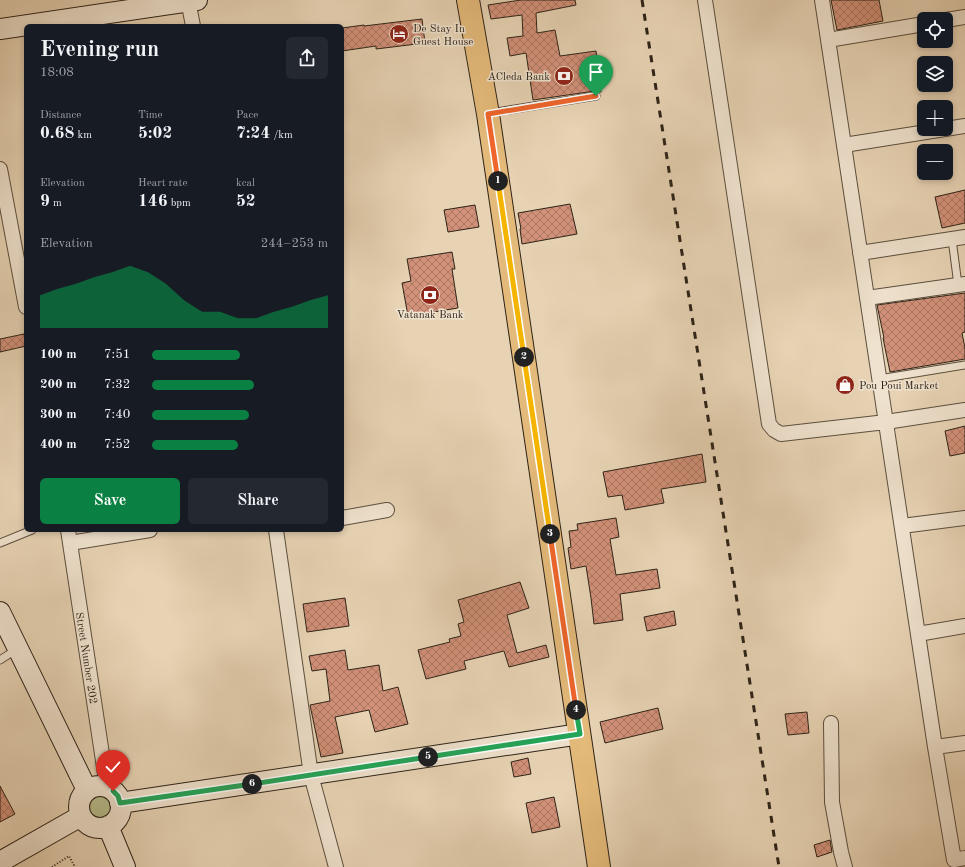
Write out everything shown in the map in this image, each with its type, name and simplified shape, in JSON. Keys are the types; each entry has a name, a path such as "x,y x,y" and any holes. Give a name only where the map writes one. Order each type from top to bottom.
{"main road":[{"path":"468,0 488,114 599,867"}],"street":[{"path":"33,24 191,0 193,24"},
{"path":"706,0 769,424 774,430 781,434 886,422 965,410"},
{"path":"822,0 935,747 958,862"},
{"path":"953,19 965,17"},
{"path":"0,29 24,25"},
{"path":"828,40 917,25"},
{"path":"844,145 965,126"},
{"path":"0,169 24,296"},
{"path":"860,254 958,238"},
{"path":"867,298 961,284"},
{"path":"344,518 387,510"},
{"path":"902,526 965,518"},
{"path":"69,536 123,532"},
{"path":"277,532 312,775 336,867"},
{"name":"Street Number 202","path":"69,536 107,787"},
{"path":"0,612 86,790"},
{"path":"918,634 965,626"},
{"path":"831,723 832,802 845,867"},
{"path":"120,803 580,734"},
{"path":"935,747 965,743"},
{"path":"100,785 107,787 118,796 120,810 118,817 108,826 96,827 90,825 85,822 79,811 78,805 80,799 86,790 94,786 100,785"},
{"path":"0,862 81,816"},
{"path":"108,826 125,867"}],"lane":[{"path":"488,114 596,96"},
{"path":"958,238 961,284"},
{"path":"879,379 965,365"},
{"path":"0,543 27,532"},
{"path":"0,660 18,649"}],"path":[{"path":"52,867 69,856 75,867"}],"green space":[{"path":"101,794 111,797 114,807 111,817 101,820 91,817 88,807 91,797"}],"building":[{"path":"521,0 575,0 576,5 536,13 537,33 555,30 560,56 596,51 601,92 595,91 533,100 526,53 510,56 507,38 523,36 522,15 491,19 488,5"},
{"path":"831,0 879,0 883,21 837,30"},
{"name":"De Stay In Guest House","path":"422,19 425,43 376,49 376,46 344,51 344,28"},
{"path":"965,190 965,223 942,228 935,197"},
{"path":"570,204 577,234 522,244 518,213"},
{"path":"475,205 479,227 448,232 444,210"},
{"name":"Vatanak Bank","path":"452,252 455,269 452,269 458,308 408,316 402,283 411,281 407,259"},
{"path":"965,293 965,332 962,333 965,348 965,359 890,372 877,305"},
{"path":"24,334 24,346 0,352 0,339"},
{"path":"965,426 965,453 950,456 945,431"},
{"path":"702,454 706,482 661,489 664,503 625,510 622,495 608,497 603,472"},
{"path":"616,518 619,537 610,539 616,575 657,569 660,588 620,594 623,620 594,624 586,566 571,569 568,548 571,547 569,531 578,530 577,524"},
{"path":"520,582 529,608 507,615 517,653 546,645 549,657 509,667 504,651 464,661 466,669 426,679 418,650 450,642 449,639 461,636 458,624 464,622 458,600"},
{"path":"345,598 349,626 307,632 303,604"},
{"path":"674,611 676,625 647,631 644,617"},
{"path":"345,650 348,670 379,665 383,691 398,687 408,724 375,732 369,710 335,717 343,753 321,757 310,705 330,701 326,669 312,671 309,656"},
{"path":"658,708 663,729 605,743 600,722"},
{"path":"807,712 809,733 788,735 785,714"},
{"path":"528,758 531,774 514,777 511,762"},
{"path":"0,786 15,814 0,822"},
{"path":"554,797 560,827 532,833 526,803"},
{"path":"830,840 832,852 817,857 814,845"}],"railway":[{"path":"642,0 779,867"}],"place":[{"name":"De Stay In Guest House","path":"399,34"},
{"name":"ACleda Bank","path":"564,76"},
{"name":"Vatanak Bank","path":"430,295"},
{"name":"Pou Poui Market","path":"845,385"}],"route":[{"path":"113,791 118,796 120,803 580,734 488,114 596,96"}]}
